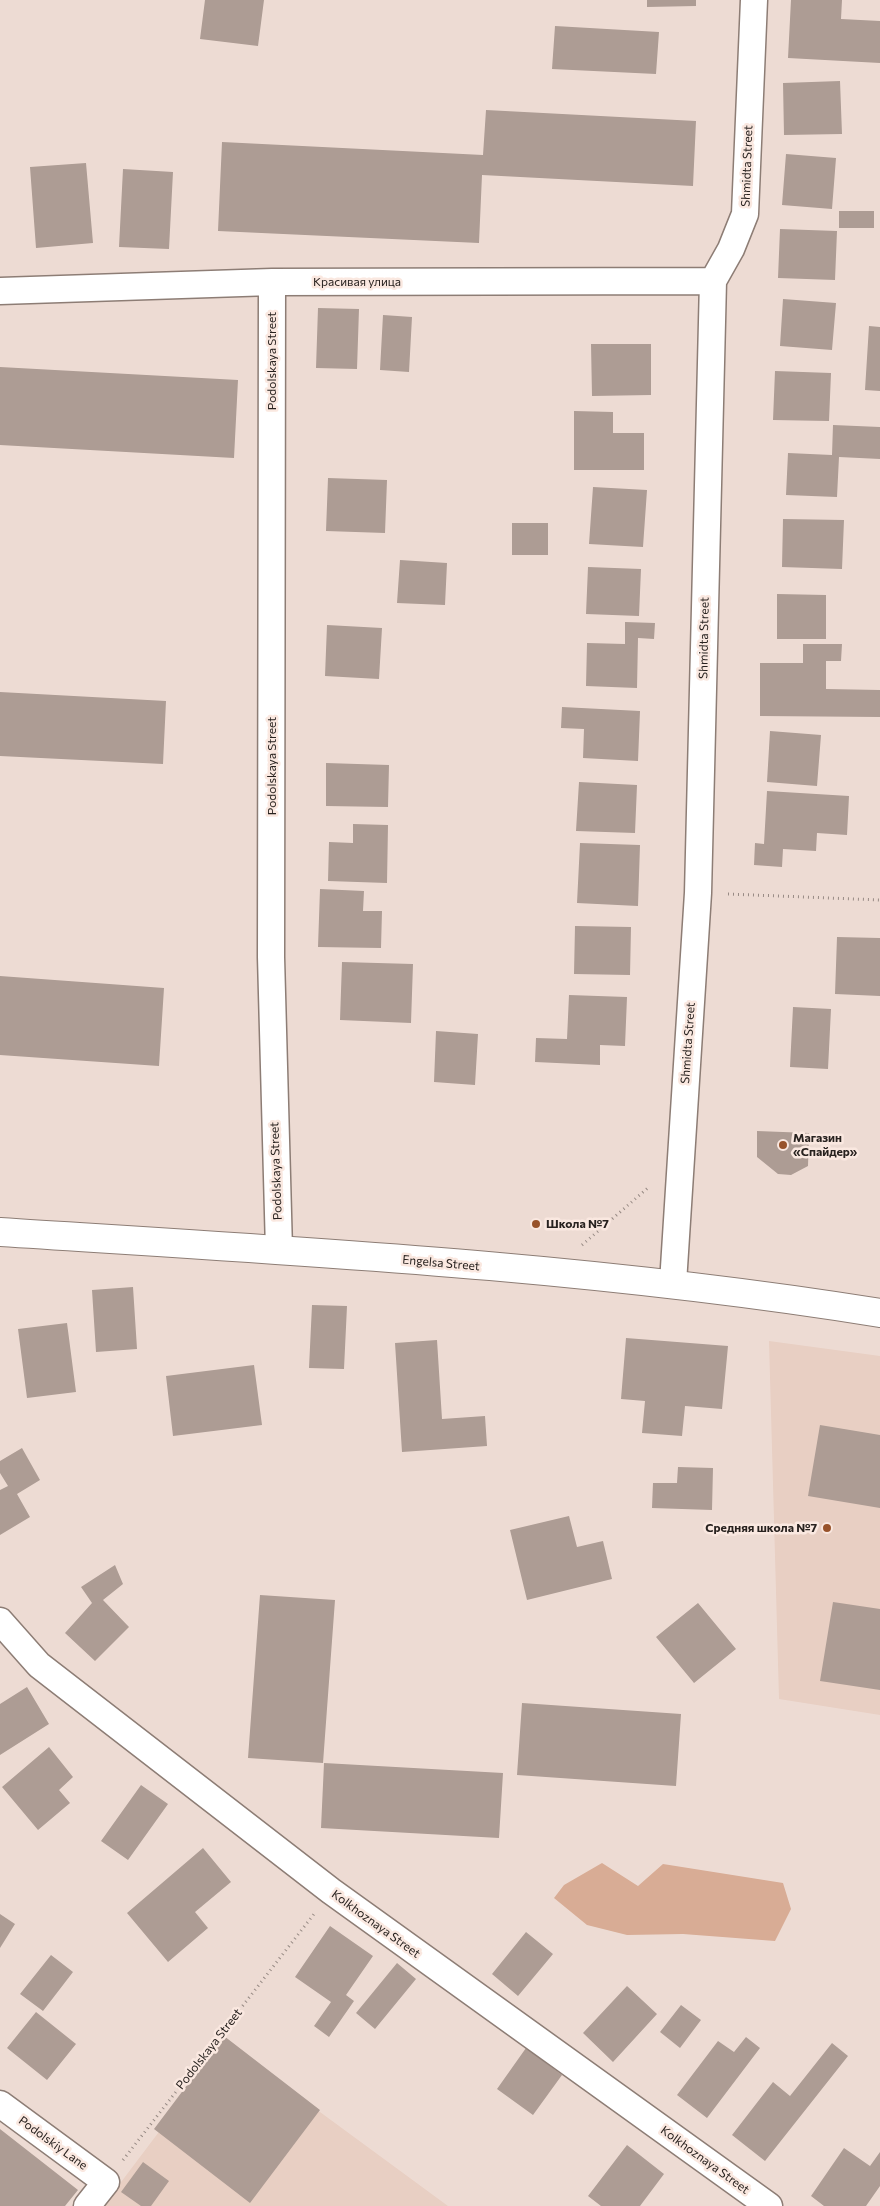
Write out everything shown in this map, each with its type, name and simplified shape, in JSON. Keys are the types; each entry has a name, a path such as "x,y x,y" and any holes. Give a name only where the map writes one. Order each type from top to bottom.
{"street":[{"name":"Shmidta Street","path":"673,1283 698,893 714,281 731,249 745,214 754,0"},
{"name":"Красивая улица","path":"0,291 272,282 714,281"},
{"name":"Podolskaya Street","path":"272,282 271,957 279,1250"},
{"name":"Engelsa Street","path":"0,1232 279,1250 673,1283 880,1313"},
{"name":"Kolkhoznaya Street","path":"0,1622 39,1665 331,1892 769,2206"},
{"name":"Podolskiy Lane","path":"0,2104 106,2182"},
{"path":"87,2206 106,2182"}],"path":[{"path":"698,893 880,900"},
{"path":"541,1271 579,1246 681,1159"},
{"name":"Podolskaya Street","path":"106,2182 331,1892"}],"shaded area":[{"name":"Средняя школа №7","path":"769,1341 880,1356 880,1715 779,1699"},
{"path":"602,1863 638,1886 663,1864 783,1883 791,1909 775,1941 683,1934 627,1935 587,1925 554,1898 564,1885"},
{"path":"226,2043 448,2206 103,2206"}],"building":[{"path":"205,0 264,0 258,46 200,39"},
{"path":"647,0 696,0 696,6 647,7"},
{"path":"791,0 842,0 841,19 880,21 880,63 788,58"},
{"path":"555,26 659,32 656,74 552,69"},
{"path":"840,81 842,134 784,135 783,83"},
{"path":"486,110 696,121 693,186 482,175 479,243 218,231 222,142 483,155"},
{"path":"786,154 836,158 832,209 782,205"},
{"path":"86,163 93,243 36,248 30,167"},
{"path":"123,169 173,172 169,249 119,247"},
{"path":"839,211 874,211 874,228 839,228"},
{"path":"780,229 837,231 835,280 778,278"},
{"path":"783,299 836,303 832,350 780,346"},
{"path":"318,308 359,309 357,369 316,368"},
{"path":"383,315 412,317 409,372 380,370"},
{"path":"869,326 880,327 880,391 865,390"},
{"path":"591,344 651,344 651,395 592,396"},
{"path":"0,367 238,380 234,458 0,445"},
{"path":"775,371 831,373 829,421 773,420"},
{"path":"574,411 613,412 613,433 644,433 644,470 574,470"},
{"path":"833,425 880,427 880,459 839,457 837,497 786,495 788,453 832,455"},
{"path":"328,478 387,480 385,533 326,531"},
{"path":"593,487 647,490 643,547 589,544"},
{"path":"783,519 844,520 842,569 782,567"},
{"path":"512,523 548,523 548,555 512,555"},
{"path":"400,560 447,563 445,605 397,603"},
{"path":"588,567 641,569 639,616 586,614"},
{"path":"777,594 826,595 826,639 777,639"},
{"path":"625,622 655,623 654,639 638,638 637,688 586,686 587,643 625,644"},
{"path":"327,625 382,628 379,679 325,676"},
{"path":"803,644 842,644 841,661 826,661 826,689 880,690 880,717 760,716 760,663 803,663"},
{"path":"0,692 166,701 163,764 0,756"},
{"path":"562,707 640,711 638,761 583,758 584,729 561,728"},
{"path":"770,731 821,735 817,786 767,782"},
{"path":"326,763 389,765 388,807 326,806"},
{"path":"579,782 637,785 635,833 576,831"},
{"path":"767,791 849,796 847,835 817,833 816,851 783,849 782,867 754,865 755,843 764,844"},
{"path":"353,824 388,825 387,883 328,881 329,842 353,843"},
{"path":"580,843 640,845 638,906 577,903"},
{"path":"320,889 364,891 363,911 382,911 381,948 318,947"},
{"path":"575,926 631,927 630,975 574,974"},
{"path":"837,937 880,938 880,996 835,994"},
{"path":"342,962 413,964 411,1023 340,1020"},
{"path":"0,976 164,988 159,1066 0,1055"},
{"path":"569,995 627,997 625,1046 600,1045 600,1065 535,1062 536,1038 567,1039"},
{"path":"793,1007 831,1009 828,1069 790,1067"},
{"path":"436,1031 478,1034 475,1085 434,1082"},
{"name":"Магазин «Спайдер»","path":"757,1131 809,1133 808,1166 791,1175 778,1174 757,1157"},
{"path":"133,1287 137,1349 96,1352 92,1290"},
{"path":"312,1305 347,1306 344,1369 309,1368"},
{"path":"67,1323 76,1392 27,1398 18,1329"},
{"path":"626,1338 728,1346 722,1409 685,1406 682,1436 642,1433 645,1401 621,1399"},
{"path":"437,1340 442,1419 485,1416 487,1446 402,1452 395,1343"},
{"path":"254,1365 262,1425 173,1436 166,1376"},
{"path":"820,1425 880,1435 880,1508 808,1496"},
{"path":"22,1448 40,1480 17,1494 30,1517 0,1535 0,1490 8,1486 0,1473 0,1461"},
{"path":"678,1467 713,1468 712,1510 652,1508 653,1483 677,1483"},
{"path":"569,1516 577,1547 603,1541 612,1579 527,1600 510,1530"},
{"path":"115,1565 123,1584 103,1600 129,1627 95,1661 65,1633 92,1603 81,1587"},
{"path":"260,1595 335,1600 323,1763 248,1758"},
{"path":"833,1602 880,1609 880,1690 820,1681"},
{"path":"698,1603 736,1649 694,1683 656,1637"},
{"path":"27,1687 49,1724 0,1755 0,1704"},
{"path":"522,1703 681,1714 676,1786 517,1775"},
{"path":"49,1747 73,1777 59,1790 70,1803 38,1830 2,1787"},
{"path":"324,1763 503,1773 499,1838 321,1828"},
{"path":"141,1785 168,1804 128,1860 101,1841"},
{"path":"203,1848 231,1882 195,1912 208,1928 168,1962 127,1913"},
{"path":"0,1914 15,1924 0,1948"},
{"path":"330,1926 373,1956 346,1995 354,2001 329,2037 314,2026 331,2002 295,1977"},
{"path":"526,1932 553,1954 518,1996 492,1974"},
{"path":"51,1955 73,1972 43,2011 20,1994"},
{"path":"397,1963 416,1979 375,2029 356,2013"},
{"path":"627,1986 657,2014 613,2062 583,2033"},
{"path":"681,2005 701,2020 680,2048 660,2032"},
{"path":"36,2012 76,2044 47,2080 7,2048"},
{"path":"224,2036 320,2110 250,2203 154,2129"},
{"path":"746,2037 760,2048 707,2118 677,2095 718,2041 734,2052"},
{"path":"832,2043 848,2056 765,2161 732,2135 773,2082 790,2096"},
{"path":"526,2048 562,2075 533,2115 497,2089"},
{"path":"0,2129 78,2190 65,2206 0,2206"},
{"path":"627,2145 664,2174 640,2206 601,2206 588,2196"},
{"path":"844,2148 870,2166 880,2152 880,2186 866,2206 824,2206 811,2196"},
{"path":"143,2162 169,2181 151,2206 141,2206 121,2192"}],"place":[{"name":"Магазин «Спайдер»","path":"783,1145"},
{"name":"Школа №7","path":"536,1224"},
{"name":"Средняя школа №7","path":"827,1528"}]}
